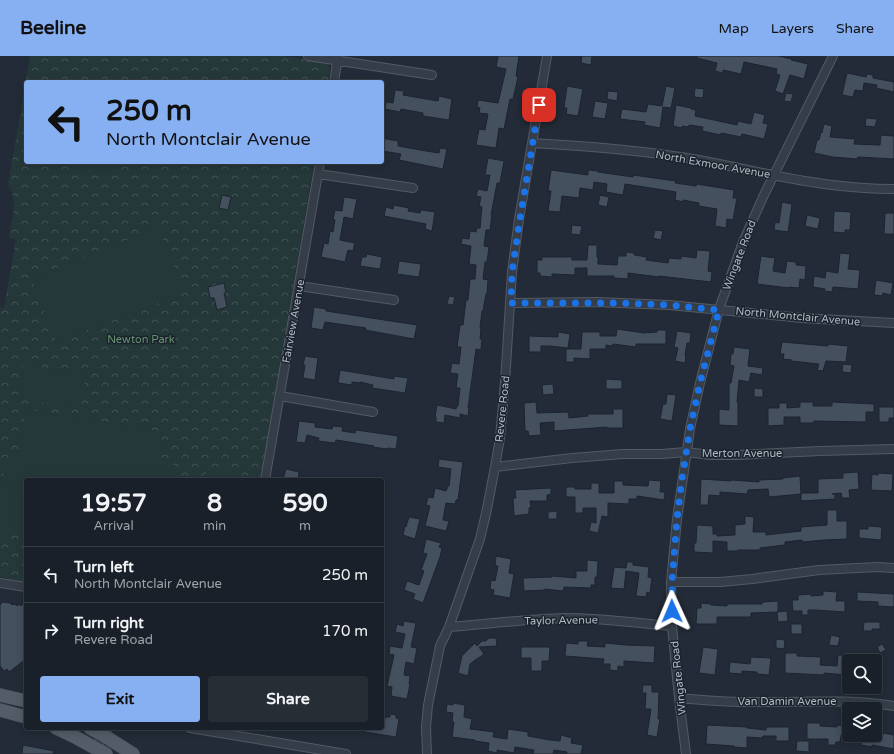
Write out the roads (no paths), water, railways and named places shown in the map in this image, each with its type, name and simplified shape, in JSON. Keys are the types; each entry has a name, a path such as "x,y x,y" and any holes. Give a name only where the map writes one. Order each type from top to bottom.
{"main road":[{"path":"0,695 24,701"},
{"path":"0,710 24,716"},
{"path":"60,730 101,751"},
{"path":"106,732 133,754"}],"street":[{"path":"308,56 338,58 432,75"},
{"name":"Revere Road","path":"427,754 426,727 428,704 440,646 449,627 480,539 500,438 511,303 512,272 518,226 547,56"},
{"name":"Wingate Road","path":"686,754 672,626 672,582 677,519 690,429 719,310 743,242 773,175 833,56"},
{"path":"334,80 338,58"},
{"name":"North Exmoor Avenue","path":"532,143 606,148 663,155 704,161 825,184 858,188 894,189"},
{"name":"Fairview Avenue","path":"266,478 320,164"},
{"path":"318,174 413,188"},
{"path":"299,286 394,300"},
{"name":"North Montclair Avenue","path":"511,303 619,303 669,305 802,318 894,323"},
{"path":"280,396 374,412"},
{"name":"Merton Avenue","path":"495,467 623,454 662,454 686,452 710,455 737,455 894,449"},
{"path":"672,582 720,582 818,570 871,567 894,568"},
{"path":"0,583 24,587"},
{"name":"Taylor Avenue","path":"449,627 567,618 603,619 672,626"},
{"name":"Van Damin Avenue","path":"679,698 746,702 847,701 894,706"},
{"path":"211,730 346,754"},
{"path":"101,751 106,732"}],"park label":[{"name":"Newton Park","path":"141,339"}]}
